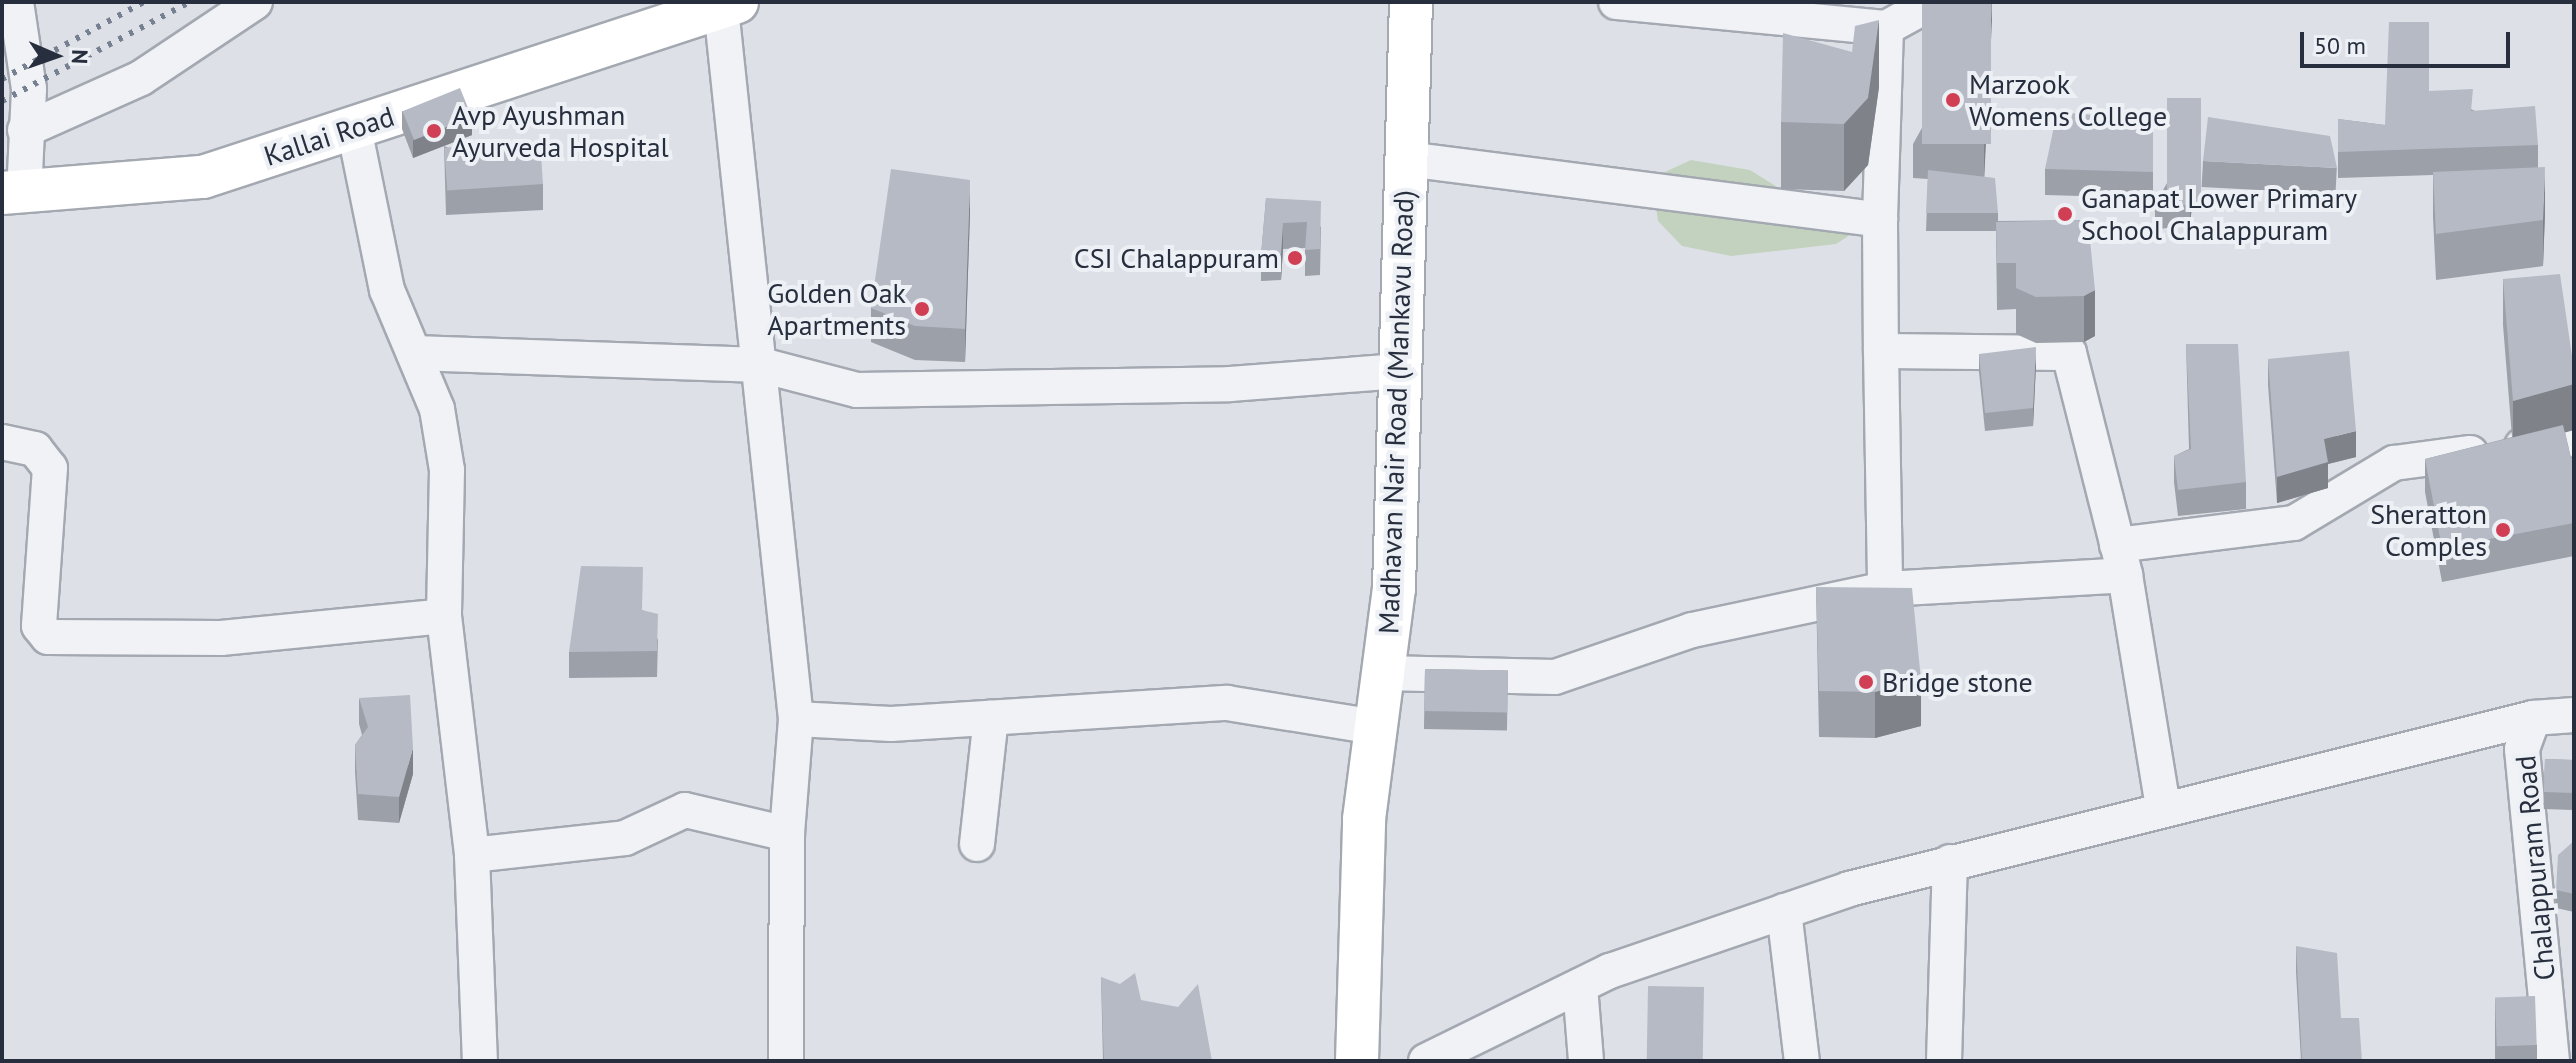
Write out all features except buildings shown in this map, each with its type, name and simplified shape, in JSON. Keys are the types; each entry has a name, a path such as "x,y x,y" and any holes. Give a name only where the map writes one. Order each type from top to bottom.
{"main road":[{"name":"Madhavan Nair Road (Mankavu Road)","path":"1357,1061 1364,819 1394,588 1411,2"},
{"name":"Kallai Road","path":"13,193 203,177 729,5"}],"street":[{"path":"13,193 29,89 16,2"},
{"path":"25,130 141,78 255,2"},
{"path":"1616,2 1886,28 1933,2"},
{"path":"729,5 796,719 787,834 786,1061"},
{"path":"1885,589 1880,220 1886,28"},
{"path":"354,128 387,290 437,409 447,470 444,616 472,855 480,1061"},
{"path":"1407,159 1880,220"},
{"path":"1881,351 2069,353 2121,560 2163,806"},
{"path":"414,353 761,365 857,390 1230,384 1400,371"},
{"path":"1383,673 1555,677 1692,630 1885,589 2121,560 2294,523 2394,463 2574,439"},
{"path":"2,442 35,449 50,468 39,626 48,637 221,638 444,616"},
{"path":"796,719 891,724 1227,703 1376,727"},
{"name":"Chalappuram Road","path":"2552,1061 2522,749 2533,718 2574,715"},
{"path":"977,844 991,718"},
{"path":"1426,1061 1580,986 1784,911 1950,862 2163,806 2533,718"},
{"path":"472,855 625,838 685,810 787,834"},
{"path":"1944,1061 1950,862"},
{"path":"1784,911 1802,1061"},
{"path":"1580,986 1586,1061"}],"green space":[{"path":"1691,160 1750,170 1785,192 1824,193 1858,230 1836,244 1731,256 1682,246 1658,221 1652,178"}],"railway":[{"path":"2,79 144,2"},
{"path":"2,101 190,2"}],"place":[{"name":"Marzook Womens College","path":"1953,100"},
{"name":"Avp Ayushman Ayurveda Hospital","path":"434,131"},
{"name":"Ganapat Lower Primary School Chalappuram","path":"2065,214"},
{"name":"CSI Chalappuram","path":"1295,258"},
{"name":"Golden Oak Apartments","path":"922,309"},
{"name":"Sheratton Comples","path":"2503,530"},
{"name":"Bridge stone","path":"1866,682"}]}
